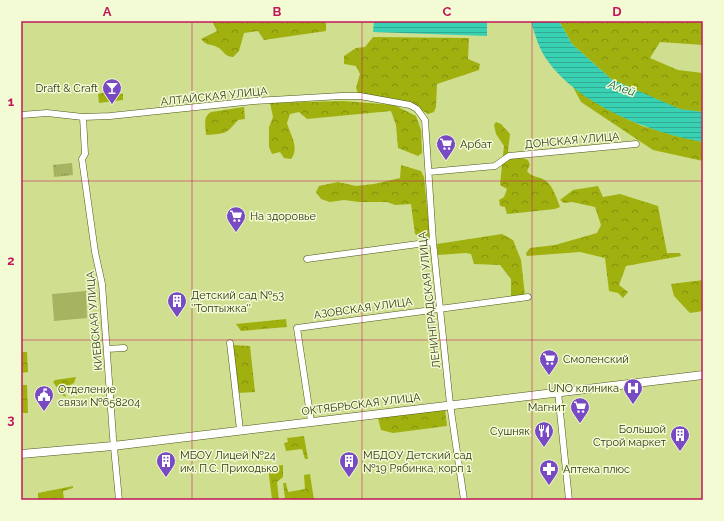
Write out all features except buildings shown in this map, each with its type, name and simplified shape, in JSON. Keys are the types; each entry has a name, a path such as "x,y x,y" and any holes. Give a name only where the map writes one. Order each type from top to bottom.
{"main road":[{"name":"ОКТЯБРЬСКАЯ УЛИЦА","path":"21,454 113,446 450,404 703,375"}],"street":[{"name":"АЛТАЙСКАЯ УЛИЦА","path":"21,115 59,114 83,118 254,101 341,96 360,96 410,105"},
{"name":"ЛЕНИНГРАДСКАЯ УЛИЦА","path":"410,105 417,109 425,120 433,242 450,404 464,500"},
{"name":"КИЕВСКАЯ УЛИЦА","path":"83,118 85,154 82,159 95,252 102,284 108,349 113,446 119,500"},
{"name":"ДОНСКАЯ УЛИЦА","path":"429,172 495,166 509,156 636,144"},
{"path":"307,259 433,242"},
{"name":"АЗОВСКАЯ УЛИЦА","path":"311,421 297,328 528,297"},
{"path":"230,342 240,430"},
{"path":"108,349 124,348"},
{"path":"558,392 569,500"}],"green space":[{"path":"212,21 326,21 326,31 264,40 258,31 244,33 239,51 233,57 225,54 219,48 207,44 201,39 217,31"},
{"path":"559,21 703,21 703,45 660,42 650,58 678,70 703,73 703,112 680,110 611,79 572,44"},
{"path":"373,37 469,38 468,59 480,64 479,70 437,84 436,107 434,112 428,114 412,104 401,100 379,98 358,93 356,88 360,74 356,66 344,64 344,56 356,48 365,47"},
{"path":"573,87 611,111 642,126 703,142 703,161 653,150 581,102"},
{"path":"109,91 123,94 123,100 99,103 98,94"},
{"path":"343,101 394,105 416,116 421,130 422,153 418,156 398,148 396,125 391,111 307,119 299,112 290,114 287,123 294,141 294,155 291,159 284,158 280,152 272,154 269,147 269,127 273,117 270,103"},
{"path":"244,107 245,119 238,120 228,131 206,135 205,119 208,114 211,112"},
{"path":"496,122 501,124 510,134 508,151 510,159 523,158 528,160 530,165 527,171 531,175 544,179 551,186 560,207 555,209 507,214 505,207 500,206 499,200 504,197 507,189 500,185 504,146 496,134 494,125"},
{"path":"72,163 73,175 54,177 53,165"},
{"path":"401,165 421,171 424,177 430,237 423,240 415,234 411,204 395,205 387,202 359,202 344,200 330,202 321,199 316,192 319,186 338,182 356,186 374,184 400,178"},
{"path":"598,186 603,197 620,194 658,206 667,253 680,253 681,256 626,266 619,285 628,292 623,298 618,293 609,291 605,258 580,252 527,256 526,253 530,248 555,245 597,233 601,225 595,207 572,202 564,203 560,200 573,190"},
{"path":"502,234 513,240 521,260 525,296 511,298 511,279 500,265 474,264 471,254 466,253 438,255 437,244"},
{"path":"703,280 703,311 690,313 674,296 671,284"},
{"path":"86,291 87,318 54,321 52,294"},
{"path":"286,319 287,327 241,331 236,324"},
{"path":"233,345 250,346 255,392 238,393"},
{"path":"21,352 27,352 28,372 21,373"},
{"path":"76,377 74,383 63,389 66,397 62,395 53,382 55,380"},
{"path":"21,385 27,385 28,413 21,413"},
{"path":"445,409 447,426 393,433 381,430 378,418"},
{"path":"304,436 308,459 305,459 302,449 286,451 284,443 288,442 287,438"},
{"path":"283,465 283,477 277,482 279,500 272,500 268,467"},
{"path":"310,474 314,500 279,500 285,498 283,483 286,483 288,492 305,489 304,475"},
{"path":"73,486 73,488 63,491 64,500 38,499 38,493"}],"water":[{"path":"374,21 487,21 487,36 373,32"},
{"name":"Алей","path":"531,21 559,21 572,44 611,79 680,109 703,112 703,142 661,132 639,124 596,103 577,91 560,76 544,56 539,47"}],"place":[{"name":"Draft & Craft","path":"112,105"},
{"name":"Арбат","path":"446,161"},
{"name":"На здоровье","path":"236,233"},
{"name":"Детский сад №53 ''Топтыжка''","path":"177,318"},
{"name":"Смоленский","path":"549,376"},
{"name":"UNO клиника","path":"633,405"},
{"name":"Отделение связи №658204","path":"44,412"},
{"name":"Магнит","path":"580,424"},
{"name":"Сушняк","path":"544,448"},
{"name":"Большой Строй маркет","path":"680,452"},
{"name":"МБОУ Лицей №24 им. П.С. Приходько","path":"166,478"},
{"name":"МБДОУ Детский сад №19 Рябинка, корп 1","path":"349,478"},
{"name":"Аптека плюс","path":"549,486"}]}
